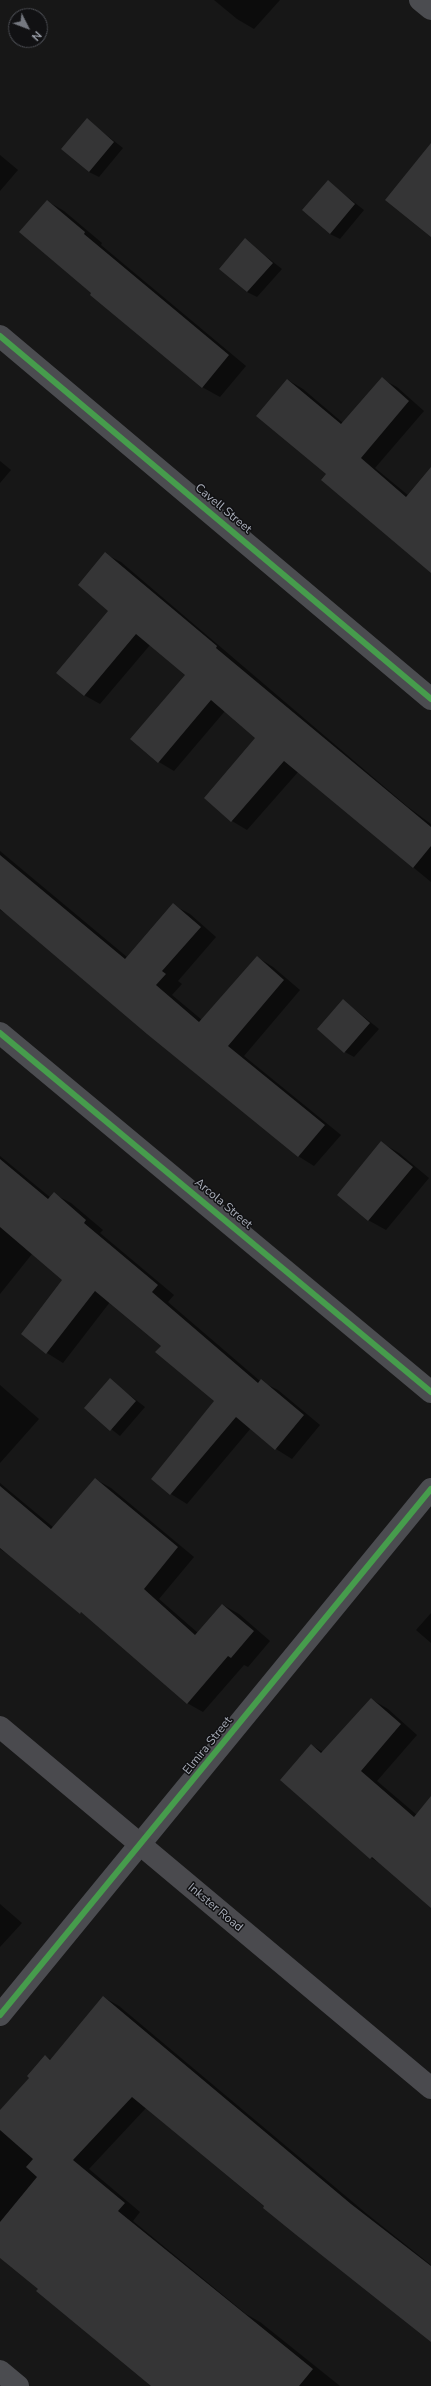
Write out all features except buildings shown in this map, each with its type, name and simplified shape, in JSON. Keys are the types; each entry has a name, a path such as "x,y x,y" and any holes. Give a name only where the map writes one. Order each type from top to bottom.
{"main road":[{"name":"Inkster Road","path":"0,1727 431,2088"}],"street":[{"path":"420,0 431,9"},
{"name":"Cavell Street","path":"0,336 431,699"},
{"name":"Arcola Street","path":"0,1033 431,1392"},
{"name":"Elmira Street","path":"0,2015 431,1489"},
{"path":"0,2371 18,2386"}],"cycle path":[{"path":"0,336 431,699"},
{"path":"0,1033 431,1392"},
{"path":"0,2015 431,1489"}]}
